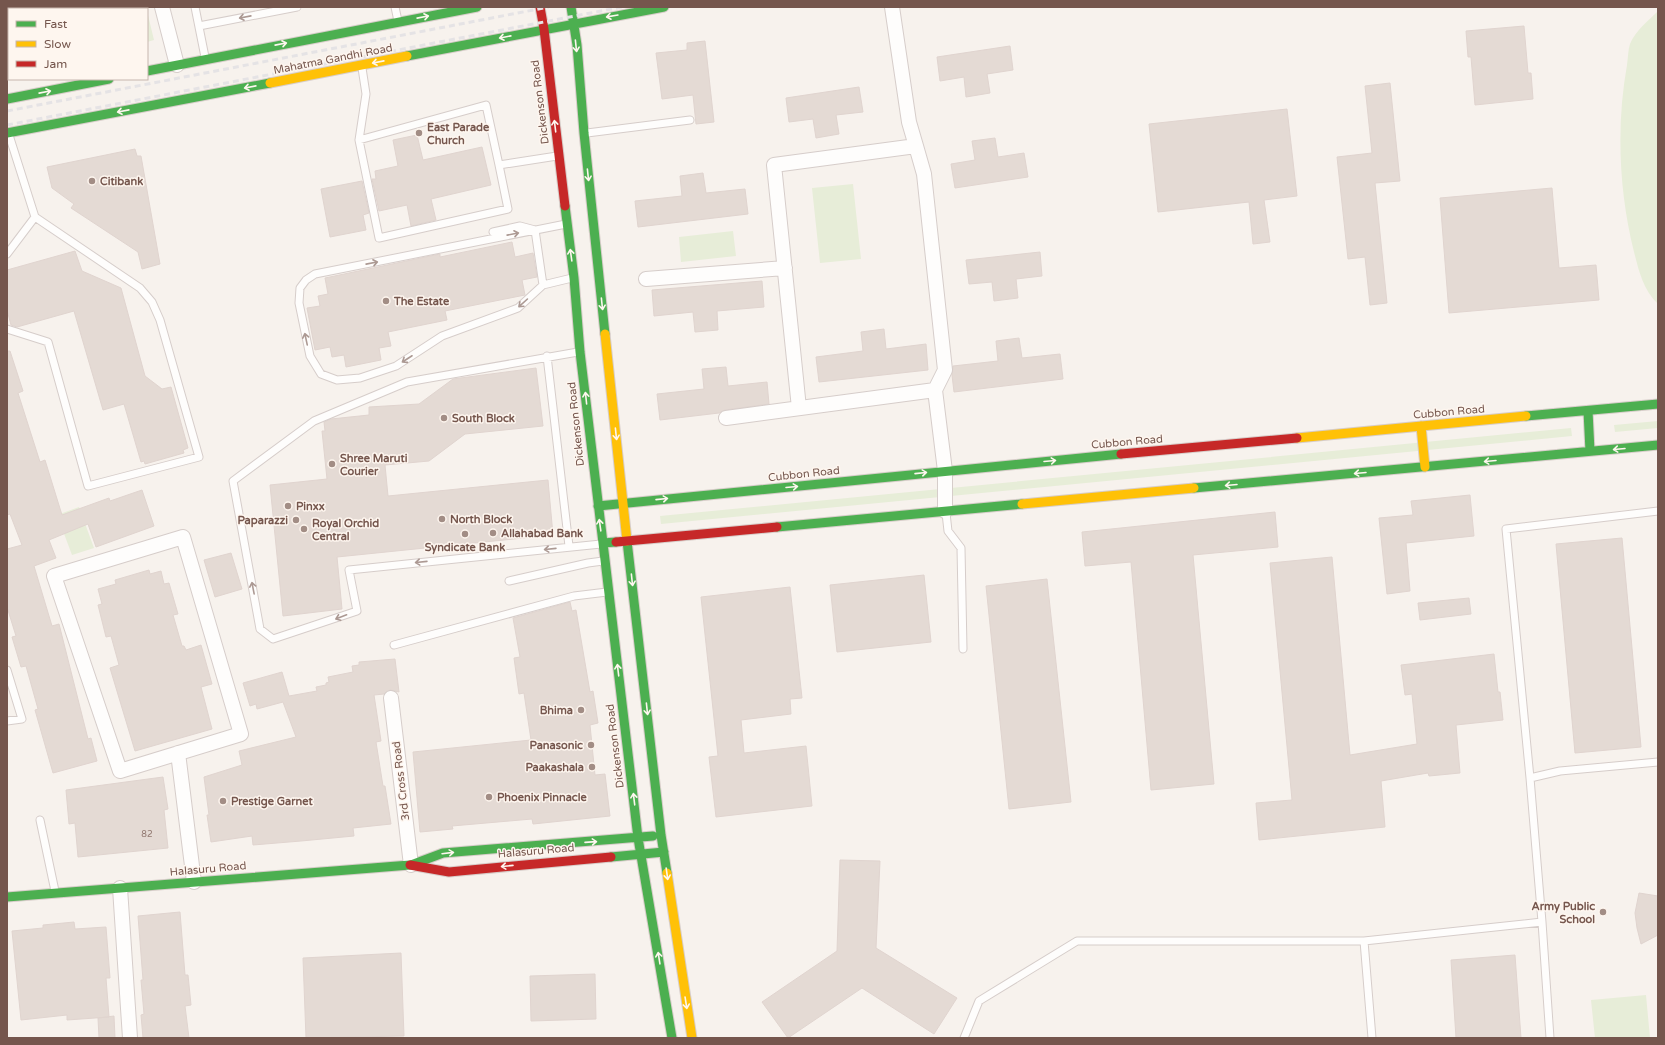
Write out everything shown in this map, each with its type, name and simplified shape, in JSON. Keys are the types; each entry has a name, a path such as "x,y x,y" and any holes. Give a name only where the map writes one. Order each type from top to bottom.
{"main road":[{"path":"148,71 464,8 477,7"},
{"name":"Dickenson Road","path":"540,7 544,29 566,224 574,278 580,352 638,838 672,1038"},
{"path":"571,7 627,541 661,835 692,1038"},
{"name":"Mahatma Gandhi Road","path":"8,133 573,23 664,7"},
{"path":"7,99 103,80"},
{"name":"Cubbon Road","path":"598,506 623,502 818,485 945,471 1658,404"},
{"path":"1588,411 1590,451"},
{"path":"1421,426 1425,467"},
{"path":"603,543 1658,445"},
{"path":"638,838 661,835"},
{"name":"Halasuru Road","path":"411,865 443,853 638,838"},
{"name":"Halasuru Road","path":"7,897 411,865 449,872 664,852"}],"street":[{"path":"162,7 177,65"},
{"path":"892,7 909,122 924,174 945,370 936,390 945,471 946,511"},
{"path":"799,408 774,165 916,146"},
{"path":"646,279 785,268"},
{"path":"726,418 936,390"},
{"path":"183,537 241,734 178,753 120,771 54,576 183,537"},
{"name":"3rd Cross Road","path":"390,698 411,865"},
{"path":"178,753 194,882"},
{"path":"120,888 130,1038"}],"lane":[{"path":"195,7 205,59"},
{"path":"199,26 297,7"},
{"path":"395,7 398,22"},
{"path":"359,140 486,105 508,209 379,238 359,140 366,94 362,65"},
{"path":"584,133 690,120"},
{"path":"7,329 48,342 88,486 199,457 160,320 152,302 140,288 35,217 8,133"},
{"path":"499,165 558,156"},
{"path":"7,254 35,217"},
{"path":"566,224 315,274 306,280 300,288 299,303 310,356 321,374 337,380 360,378 396,366 442,336 518,308 543,285 574,278"},
{"path":"493,232 520,226 535,230"},
{"path":"535,230 543,285"},
{"path":"580,352 548,356 407,382 314,421 233,481 260,629 273,639 357,610 349,570 603,543"},
{"path":"548,356 569,546"},
{"path":"946,511 948,531 962,548 963,650"},
{"path":"1550,1038 1530,778 1506,529 1658,511"},
{"path":"508,581 588,563 605,561"},
{"path":"394,645 574,596 609,592"},
{"path":"7,670 22,719 7,721"},
{"path":"1530,778 1560,771 1658,762"},
{"path":"40,820 55,893"},
{"path":"964,1038 979,1001 1077,941 1364,941 1542,922"},
{"path":"1364,941 1372,1038"}],"green space":[{"path":"1658,11 1658,304 1645,286 1634,252 1622,183 1620,135 1621,112 1630,44 1639,30"},
{"path":"148,15 154,40 148,42"},
{"path":"853,184 861,259 820,263 812,188"},
{"path":"733,231 736,256 681,262 679,237"},
{"path":"1658,421 1658,428 1615,432 1614,425"},
{"path":"1571,428 1572,436 661,524 660,516"},
{"path":"79,507 94,548 72,555 57,515"},
{"path":"1646,995 1650,1038 1595,1038 1591,1000"}],"building":[{"path":"1524,26 1528,73 1531,73 1533,99 1475,105 1471,57 1468,57 1466,31"},
{"path":"705,41 714,122 696,124 693,95 662,99 656,53 687,50 687,43"},
{"path":"1010,46 1013,70 987,74 990,93 966,97 964,77 940,81 937,57"},
{"path":"1390,83 1400,181 1375,183 1387,303 1370,305 1365,257 1348,259 1337,157 1372,153 1365,86"},
{"path":"859,87 863,112 836,115 839,134 816,138 813,119 789,122 786,98"},
{"path":"1287,109 1297,196 1264,200 1270,242 1253,244 1249,202 1158,212 1149,124"},
{"path":"417,135 423,160 482,147 491,185 431,199 436,220 411,226 407,205 379,211 372,179 376,179 375,171 398,166 393,140"},
{"path":"995,138 998,157 1024,153 1028,177 955,188 951,164 975,160 972,141"},
{"path":"135,149 137,156 141,156 160,264 142,269 138,252 71,208 74,204 52,188 47,167"},
{"path":"703,173 706,193 745,189 748,214 638,227 635,201 682,196 680,176"},
{"path":"362,181 369,213 363,215 366,230 330,237 321,189"},
{"path":"1552,188 1559,268 1596,265 1599,300 1449,313 1440,198"},
{"name":"The Estate","path":"512,242 515,257 533,253 537,277 522,280 525,295 445,311 447,320 388,332 391,346 379,348 381,360 346,367 344,355 332,357 330,347 315,350 307,308 320,306 318,296 328,294 325,278 440,254 440,257"},
{"path":"75,251 82,271 121,288 145,376 162,389 171,387 188,448 183,450 184,453 145,464 144,461 141,462 124,404 103,410 74,311 17,327 11,325 7,310 7,270"},
{"path":"1040,252 1042,276 1016,279 1018,298 994,301 992,282 969,284 966,260"},
{"path":"762,281 764,307 717,311 718,330 695,332 693,312 654,316 652,290"},
{"path":"884,329 886,349 926,344 928,370 819,382 816,357 863,351 861,332"},
{"path":"1019,338 1022,358 1060,354 1063,379 954,392 952,375 953,366 998,361 996,341"},
{"path":"7,351 10,351 23,391 18,393 40,462 45,460 62,515 109,498 110,501 142,490 154,526 96,547 88,524 49,540 56,558 34,566 52,626 59,624 88,739 91,738 97,761 53,773 35,710 38,709 26,666 21,667 12,637 16,636 7,607 7,549 22,545 10,514 7,515"},
{"path":"726,367 728,386 767,382 769,404 725,410 719,413 660,420 657,394 704,389 702,369"},
{"path":"536,368 543,426 465,434 429,461 385,465 388,496 548,480 553,535 337,557 342,609 283,616 270,485 327,479 322,431 325,431 324,422 331,419 369,415 369,407 419,404 453,379"},
{"path":"1470,495 1474,536 1406,543 1410,591 1387,594 1379,518 1413,515 1411,501"},
{"path":"1275,512 1278,547 1193,555 1214,784 1151,790 1131,562 1085,566 1082,532"},
{"path":"1622,538 1641,747 1575,753 1556,544"},
{"path":"231,553 242,589 215,597 204,560"},
{"path":"1332,557 1350,755 1417,744 1412,694 1405,695 1401,665 1494,654 1503,720 1456,725 1460,773 1429,776 1428,773 1381,781 1385,827 1259,840 1256,803 1292,800 1270,563"},
{"path":"149,570 150,574 161,571 164,584 169,583 178,614 173,615 182,646 184,646 186,650 201,645 212,684 201,687 212,729 135,751 110,668 119,665 111,636 106,637 98,605 102,604 98,589 116,584 115,580"},
{"path":"924,575 931,642 837,652 830,585"},
{"path":"1047,579 1071,802 1009,809 986,586"},
{"path":"790,587 802,698 790,699 791,714 741,720 744,753 806,746 812,806 716,817 709,757 718,756 701,597"},
{"path":"1469,598 1471,614 1420,620 1418,603"},
{"path":"570,602 572,611 576,610 590,692 593,691 598,723 590,725 595,775 605,774 610,816 533,824 532,819 452,826 453,829 420,832 413,752 531,740 524,693 519,694 514,658 520,657 513,618"},
{"path":"395,659 399,692 390,690 384,694 374,695 381,741 376,742 391,824 353,828 354,836 253,845 252,836 211,842 204,777 242,765 239,751 296,737 283,702 257,709 256,704 250,706 243,683 282,672 289,696 317,691 316,687 326,685 326,683 329,682 328,677 353,672 352,666 359,665 359,662"},
{"path":"163,777 168,809 164,810 168,848 78,857 75,823 69,824 66,790"},
{"path":"840,860 880,861 876,948 957,998 934,1034 862,988 788,1038 762,1002 837,951"},
{"path":"1639,893 1658,896 1658,935 1641,944 1635,913"},
{"path":"180,912 185,975 188,975 191,1005 185,1006 189,1038 143,1038 141,1015 144,1014 141,980 143,980 138,916"},
{"path":"74,922 75,929 106,927 110,978 106,978 109,1017 67,1020 67,1015 21,1020 12,931 43,928 43,925"},
{"path":"401,953 404,1036 306,1038 303,958"},
{"path":"1515,955 1521,1038 1456,1038 1451,960"},
{"path":"595,974 596,1019 531,1021 530,976"},
{"path":"114,1016 115,1038 99,1038 98,1018"}],"railway":[{"path":"7,111 549,7"},
{"path":"7,125 622,7"}],"traffic: fast":[{"path":"148,71 477,7"},
{"path":"571,7 577,45 584,133 605,334"},
{"path":"407,56 664,7"},
{"path":"7,99 104,80"},
{"path":"7,133 270,83"},
{"path":"565,206 574,278 580,352 603,543 616,542"},
{"path":"1526,416 1658,404"},
{"path":"1588,411 1590,451"},
{"path":"1194,488 1658,445"},
{"path":"598,506 1121,454"},
{"path":"777,527 1022,504"},
{"path":"627,541 661,835 667,873"},
{"path":"603,543 638,838 672,1038"},
{"path":"411,865 443,853 653,836"},
{"path":"611,857 664,852"},
{"path":"7,897 410,865"}],"traffic: slow":[{"path":"270,83 407,56"},
{"path":"605,334 627,541"},
{"path":"1297,438 1526,416"},
{"path":"1421,426 1425,467"},
{"path":"1022,504 1194,488"},
{"path":"667,873 692,1038"}],"traffic: jam":[{"path":"540,7 544,29 565,206"},
{"path":"1121,454 1297,438"},
{"path":"616,542 777,527"},
{"path":"410,865 449,872 611,857"}],"place":[{"name":"East Parade Church","path":"419,133"},
{"name":"Citibank","path":"92,181"},
{"name":"The Estate","path":"386,301"},
{"name":"South Block","path":"444,418"},
{"name":"Shree Maruti Courier","path":"332,464"},
{"name":"Pinxx","path":"288,506"},
{"name":"North Block","path":"442,519"},
{"name":"Paparazzi","path":"296,520"},
{"name":"Royal Orchid Central","path":"304,529"},
{"name":"Allahabad Bank","path":"493,533"},
{"name":"Syndicate Bank","path":"465,534"},
{"name":"Bhima","path":"581,710"},
{"name":"Panasonic","path":"591,745"},
{"name":"Paakashala","path":"592,767"},
{"name":"Phoenix Pinnacle","path":"489,797"},
{"name":"Prestige Garnet","path":"223,801"},
{"name":"Army Public School","path":"1603,912"}]}
